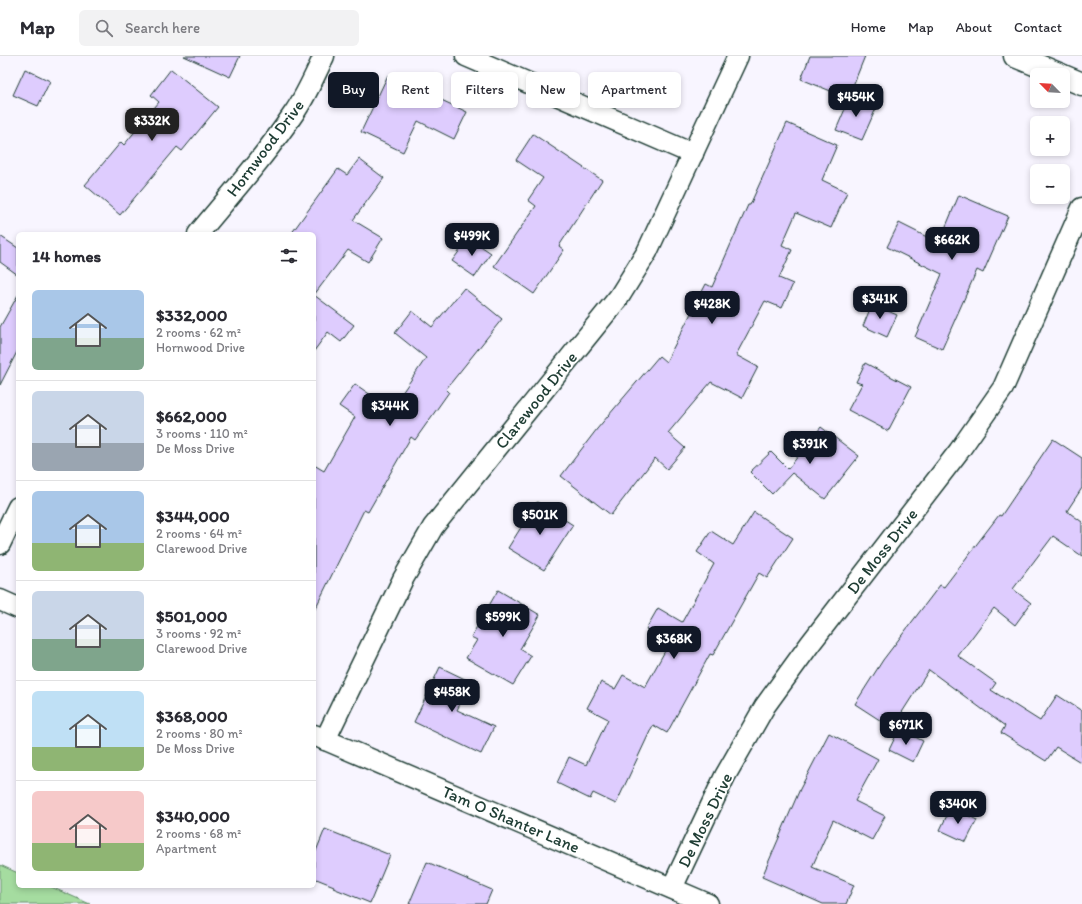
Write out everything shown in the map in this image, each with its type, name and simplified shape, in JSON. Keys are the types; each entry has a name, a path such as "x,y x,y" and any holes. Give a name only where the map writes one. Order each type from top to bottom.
{"main road":[{"path":"1015,56 1045,68"},
{"path":"1070,79 1082,84"}],"street":[{"name":"Hornwood Drive","path":"200,232 268,149 295,112 324,56"},
{"path":"466,56 693,154"},
{"name":"Clarewood Drive","path":"319,738 403,579 433,527 619,297 647,252 738,56"},
{"name":"De Moss Drive","path":"672,888 725,776 765,706 815,638 959,451 1003,388 1082,208"},
{"path":"0,544 16,512"},
{"path":"0,600 16,607"},
{"name":"Tam O Shanter Lane","path":"319,738 708,904"}],"green space":[{"path":"0,865 16,872 16,888 54,888 90,904 0,904"}],"building":[{"path":"184,56 240,56 230,77"},
{"path":"810,56 865,56 848,98 801,79"},
{"path":"25,69 50,81 38,106 13,95"},
{"path":"171,69 218,107 182,151 177,147 120,215 85,185 121,142 124,145 159,102 151,95"},
{"path":"387,77 387,108 443,108 443,101 451,105 451,108 458,108 467,112 454,139 418,121 403,152 361,132 372,108 379,108 379,94"},
{"path":"851,95 877,106 862,140 836,130"},
{"path":"787,123 837,145 822,180 847,192 831,228 796,213 782,245 792,250 779,278 793,284 782,308 765,301 736,355 758,367 742,398 711,382 668,433 685,448 667,469 655,458 611,515 561,476 597,429 659,356 666,362 706,284 712,287 748,205 750,205"},
{"path":"533,134 602,180 559,246 564,250 534,294 494,266 536,206 528,200 543,178 516,160"},
{"path":"359,159 384,178 353,220 383,238 368,262 348,250 316,292 316,232 292,232 338,169 347,175"},
{"path":"959,195 1008,216 983,273 977,270 942,349 915,337 942,274 887,247 899,223 939,243"},
{"path":"0,236 16,247 16,274 0,262"},
{"path":"469,238 491,253 475,277 452,261"},
{"path":"464,288 502,319 446,389 449,392 415,440 411,437 368,512 364,510 316,607 316,466 324,471 355,417 339,406 355,384 391,409 426,358 395,333 412,311 432,327"},
{"path":"316,296 354,325 341,342 328,332 316,348"},
{"path":"16,299 16,354 0,385 0,327"},
{"path":"872,304 897,315 887,337 863,326"},
{"path":"865,363 911,387 888,431 848,410 862,384 856,382"},
{"path":"821,427 859,456 825,499 792,473 772,494 750,472 771,452 788,469"},
{"path":"1053,439 1082,458 1082,488 1067,511 1082,522 1082,556 1053,536 1013,589 1031,603 1015,625 994,608 958,656 996,683 991,690 1040,721 1057,695 1082,711 1082,763 1056,747 1046,761 1001,733 1005,726 929,670 892,728 855,704 883,660 940,585 944,587 999,515 1001,516"},
{"path":"537,502 573,525 544,570 508,548"},
{"path":"754,512 793,538 767,578 759,573 713,655 710,654 667,733 653,725 616,804 593,793 590,799 557,783 569,757 586,765 608,719 587,708 601,682 615,689 623,675 645,687 670,642 646,629 658,608 682,622 714,564 697,552 711,531 733,545"},
{"path":"498,590 540,615 520,649 531,656 513,685 466,658 477,640 471,637"},
{"path":"440,667 471,682 457,710 494,727 481,754 414,722"},
{"path":"899,729 923,741 913,762 889,750"},
{"path":"829,733 878,759 855,801 885,816 872,840 833,820 812,867 854,885 846,904 823,904 762,877 800,789"},
{"path":"951,807 977,820 966,842 940,830"},
{"path":"325,829 390,855 370,903 333,888 334,886 316,879 316,851"},
{"path":"427,862 492,890 486,904 409,904"}]}
